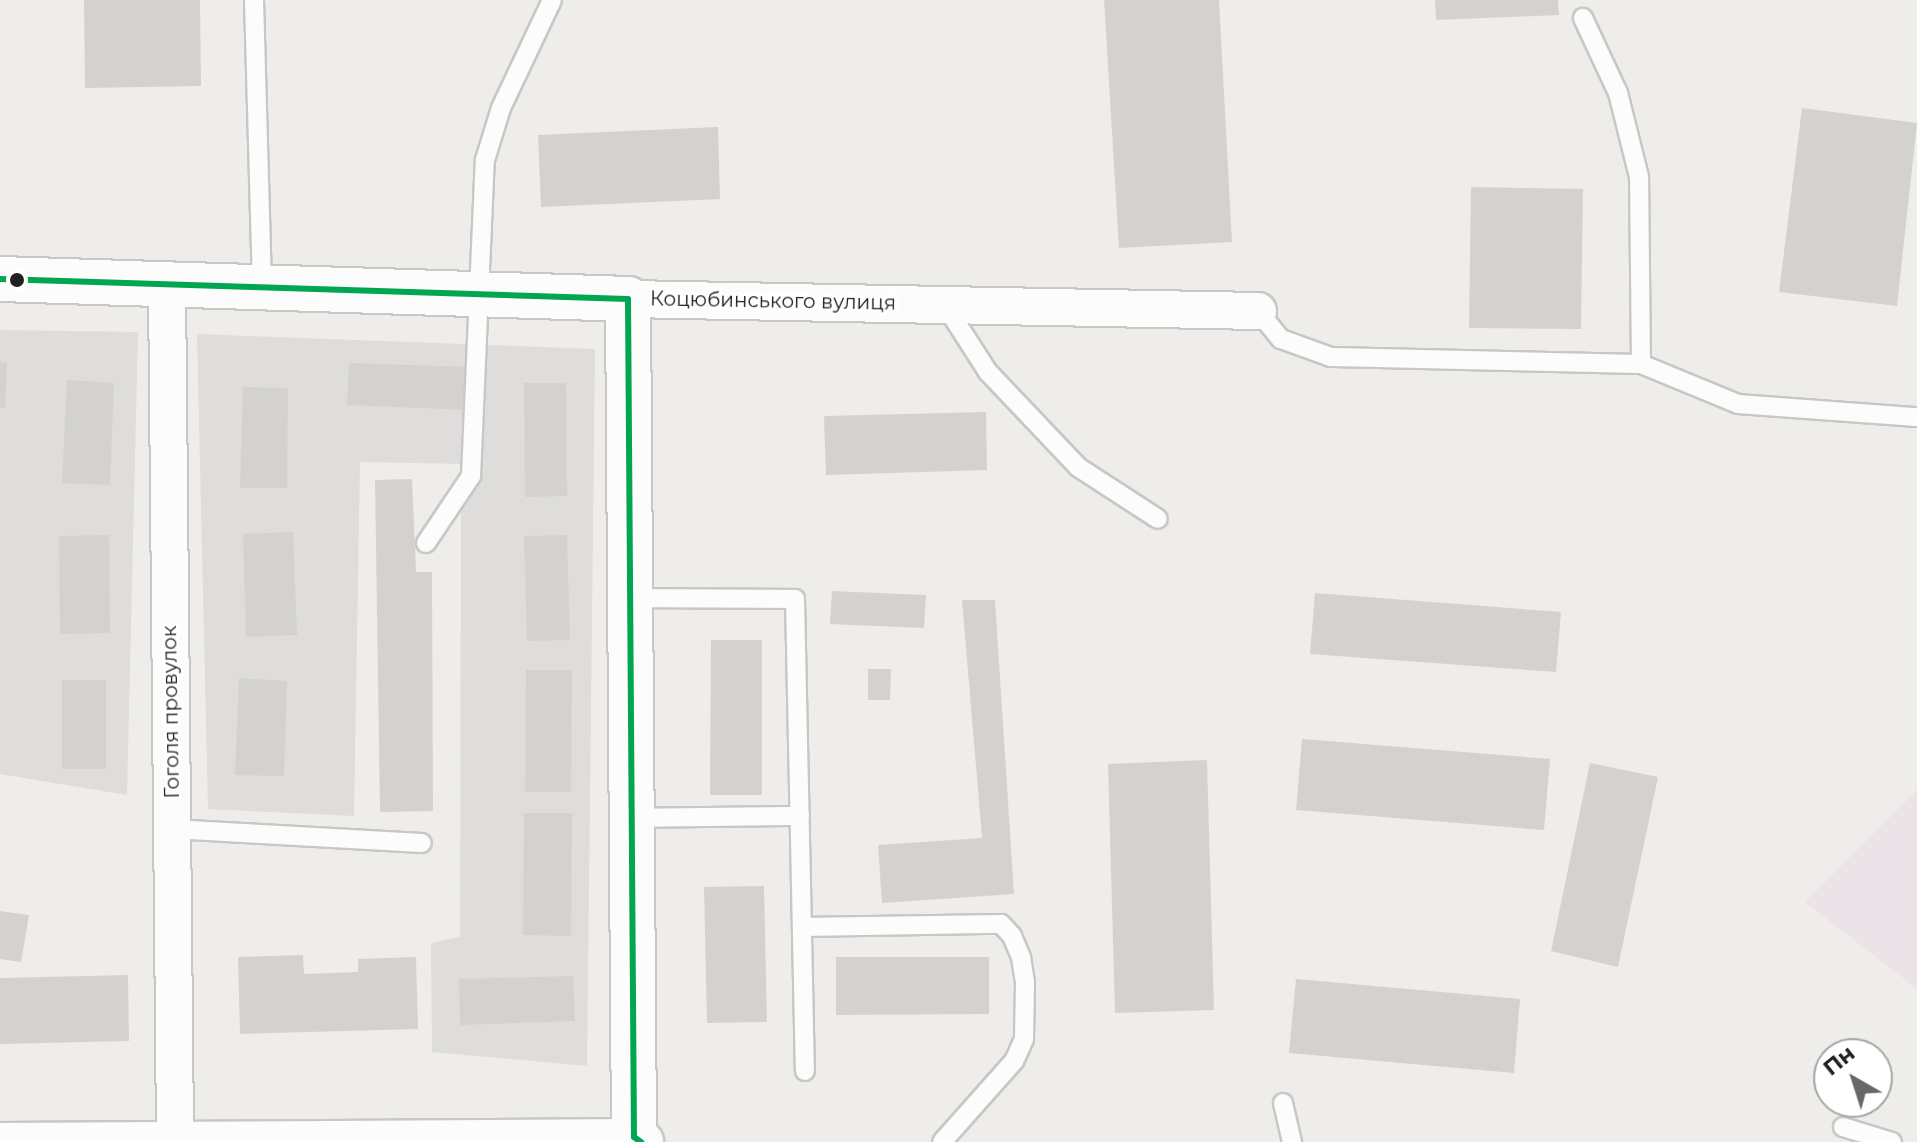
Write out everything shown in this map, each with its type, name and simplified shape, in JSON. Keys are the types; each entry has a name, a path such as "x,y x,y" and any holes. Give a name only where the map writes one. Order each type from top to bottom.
{"street":[{"name":"Коцюбинського вулиця","path":"0,279 628,299 1258,311"},
{"name":"Гоголя провулок","path":"167,285 175,1140"},
{"path":"0,1141 636,1140 628,299"}],"lane":[{"path":"254,0 262,288"},
{"path":"426,543 471,476 485,160 501,108 552,0"},
{"path":"1583,18 1618,93 1639,177 1641,364"},
{"path":"944,305 988,372 1078,467 1158,519"},
{"path":"1258,311 1281,339 1331,357 1641,364 1738,404 1917,417"},
{"path":"630,598 795,599 805,1071"},
{"path":"631,818 800,816"},
{"path":"172,829 422,843"},
{"path":"802,927 1001,924 1012,936 1021,957 1025,982 1024,1039 1014,1061 942,1142"},
{"path":"1283,1103 1292,1142"},
{"path":"1843,1127 1892,1142"}],"shaded area":[{"path":"0,330 138,332 127,795 0,774"},
{"path":"197,334 595,349 587,1066 432,1052 431,943 460,937 461,513 466,464 360,462 354,816 208,809"},
{"path":"1917,790 1917,989 1805,902"}],"building":[{"path":"84,0 200,0 201,86 85,88"},
{"path":"1104,0 1219,0 1232,242 1119,248"},
{"path":"1435,0 1558,0 1559,15 1436,20"},
{"path":"1802,108 1917,123 1897,306 1779,292"},
{"path":"718,127 720,199 541,207 538,135"},
{"path":"1471,187 1583,189 1581,329 1469,328"},
{"path":"0,362 7,363 5,408 0,408"},
{"path":"349,363 471,367 469,410 347,405"},
{"path":"67,380 114,383 110,485 62,483"},
{"path":"524,383 566,383 567,496 525,497"},
{"path":"243,387 288,388 287,488 240,488"},
{"path":"986,412 987,470 826,475 824,416"},
{"path":"412,479 416,572 432,572 433,811 380,812 375,480"},
{"path":"293,532 297,635 246,637 243,534"},
{"path":"109,535 110,633 60,634 59,536"},
{"path":"567,535 570,640 527,641 524,536"},
{"path":"832,591 926,595 924,628 830,624"},
{"path":"1315,593 1561,612 1556,672 1310,654"},
{"path":"962,600 995,600 1014,894 882,903 878,845 982,838"},
{"path":"711,640 762,640 762,795 710,795"},
{"path":"868,669 891,669 890,700 868,700"},
{"path":"526,670 572,670 571,792 525,792"},
{"path":"239,678 287,681 284,776 235,775"},
{"path":"62,680 106,680 106,769 62,769"},
{"path":"1302,739 1550,759 1544,830 1296,810"},
{"path":"1207,760 1214,1010 1115,1013 1108,764"},
{"path":"1590,763 1658,777 1618,967 1551,951"},
{"path":"524,813 572,813 571,936 523,935"},
{"path":"764,886 767,1022 707,1023 704,887"},
{"path":"0,911 29,915 21,962 0,959"},
{"path":"303,955 304,974 358,972 358,959 416,957 418,1029 240,1034 238,957"},
{"path":"836,957 989,957 989,1014 836,1015"},
{"path":"128,975 129,1041 0,1044 0,978"},
{"path":"573,976 575,1021 460,1025 459,979"},
{"path":"1296,979 1520,999 1514,1073 1289,1053"}],"transit line":[{"path":"0,279 628,299 634,1137 641,1142"}]}
